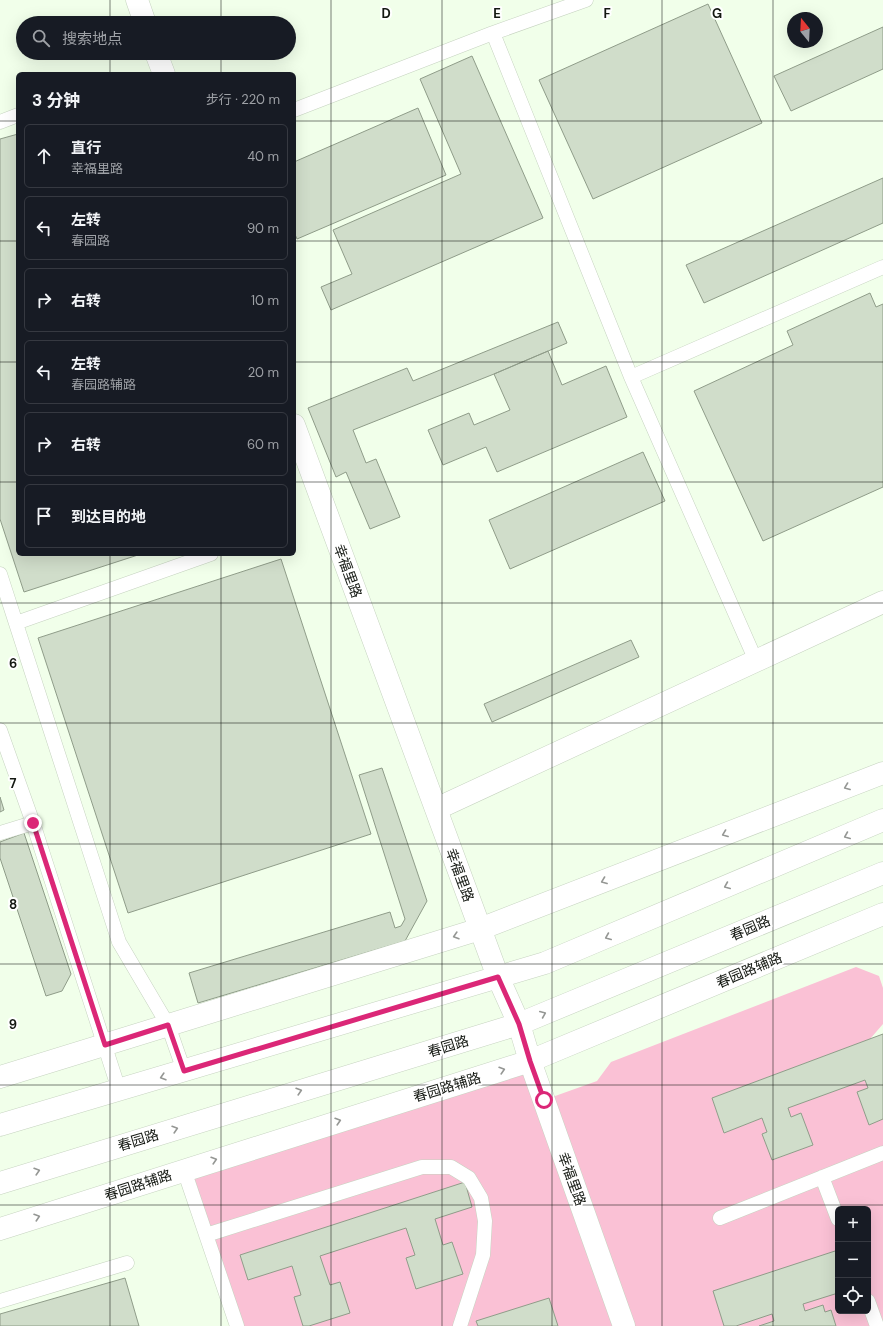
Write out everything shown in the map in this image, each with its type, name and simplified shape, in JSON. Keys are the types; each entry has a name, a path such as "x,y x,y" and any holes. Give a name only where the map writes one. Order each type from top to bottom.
{"street":[{"path":"137,0 143,16"},
{"path":"159,60 163,72"},
{"name":"幸福里路","path":"296,430 498,977 519,1024 530,1061 624,1326"},
{"path":"436,809 883,602"},
{"path":"0,1077 480,929 883,772"},
{"path":"0,1125 545,964 883,820"},
{"name":"春园路","path":"0,1183 519,1024 883,873"},
{"name":"春园路辅路","path":"0,1229 530,1061 883,914"}],"lane":[{"path":"296,109 493,33 586,0"},
{"path":"493,33 631,377 756,661"},
{"path":"0,122 16,116"},
{"path":"631,377 883,267"},
{"path":"16,623 205,556"},
{"path":"0,574 119,942 168,1025 184,1071"},
{"path":"0,730 33,823 105,1045 118,1090"},
{"path":"0,833 33,823"},
{"path":"720,1218 883,1152"},
{"path":"206,1235 422,1167 451,1167 469,1178 481,1198 485,1221 483,1255 460,1326"},
{"path":"184,1170 237,1326"},
{"path":"822,1177 835,1211"},
{"path":"0,1301 127,1263"},
{"path":"871,1310 877,1326"}],"shaded area":[{"path":"856,967 879,976 883,988 883,1024 870,1039 712,1098 724,1133 762,1118 767,1132 762,1134 773,1160 812,1145 801,1113 791,1117 788,1108 865,1080 868,1088 857,1092 869,1124 883,1119 883,1326 237,1326 184,1170 530,1061 544,1100 597,1081 611,1062"}],"building":[{"path":"708,4 762,123 593,199 539,80"},
{"path":"883,27 883,69 791,111 774,76"},
{"path":"472,56 543,218 331,310 321,287 352,274 333,230 461,174 420,79"},
{"path":"418,108 446,175 297,239 296,161"},
{"path":"16,135 16,556 135,556 24,592 0,519 0,139"},
{"path":"883,178 883,223 704,303 686,265"},
{"path":"870,293 876,307 883,304 883,487 763,541 694,391 793,345 787,331"},
{"path":"558,322 567,343 494,374 353,430 366,463 376,459 400,517 370,529 346,472 336,477 308,408 407,368 413,381"},
{"path":"548,351 562,385 606,366 627,417 497,472 486,447 443,465 428,430 469,413 474,425 510,410 494,374"},
{"path":"643,452 665,501 510,569 489,520"},
{"path":"281,559 371,834 128,913 38,638"},
{"path":"631,640 639,657 492,722 484,704"},
{"path":"382,768 427,901 405,941 198,1003 189,973 390,912 395,928 401,926 405,919 359,775"},
{"path":"0,797 4,810 0,812"},
{"path":"24,833 71,974 62,991 46,996 0,858 0,842"},
{"path":"883,1034 883,1119 869,1125 857,1092 868,1088 865,1080 788,1108 791,1117 801,1113 813,1145 772,1160 762,1134 767,1132 762,1118 724,1133 712,1098"},
{"path":"465,1182 472,1207 435,1219 443,1245 452,1242 463,1274 416,1289 406,1258 415,1255 406,1228 320,1256 330,1285 340,1282 350,1313 309,1326 303,1326 294,1297 301,1295 292,1266 248,1280 240,1255"},
{"path":"835,1251 835,1294 803,1304 805,1311 823,1305 825,1312 831,1310 836,1326 759,1326 774,1321 772,1314 736,1326 724,1326 713,1291"},
{"path":"125,1278 139,1326 0,1326 0,1314"},
{"path":"549,1298 558,1326 478,1326 476,1321"}],"route":[{"path":"33,823 105,1045 168,1025 184,1071 498,977 519,1024 544,1100"}]}
